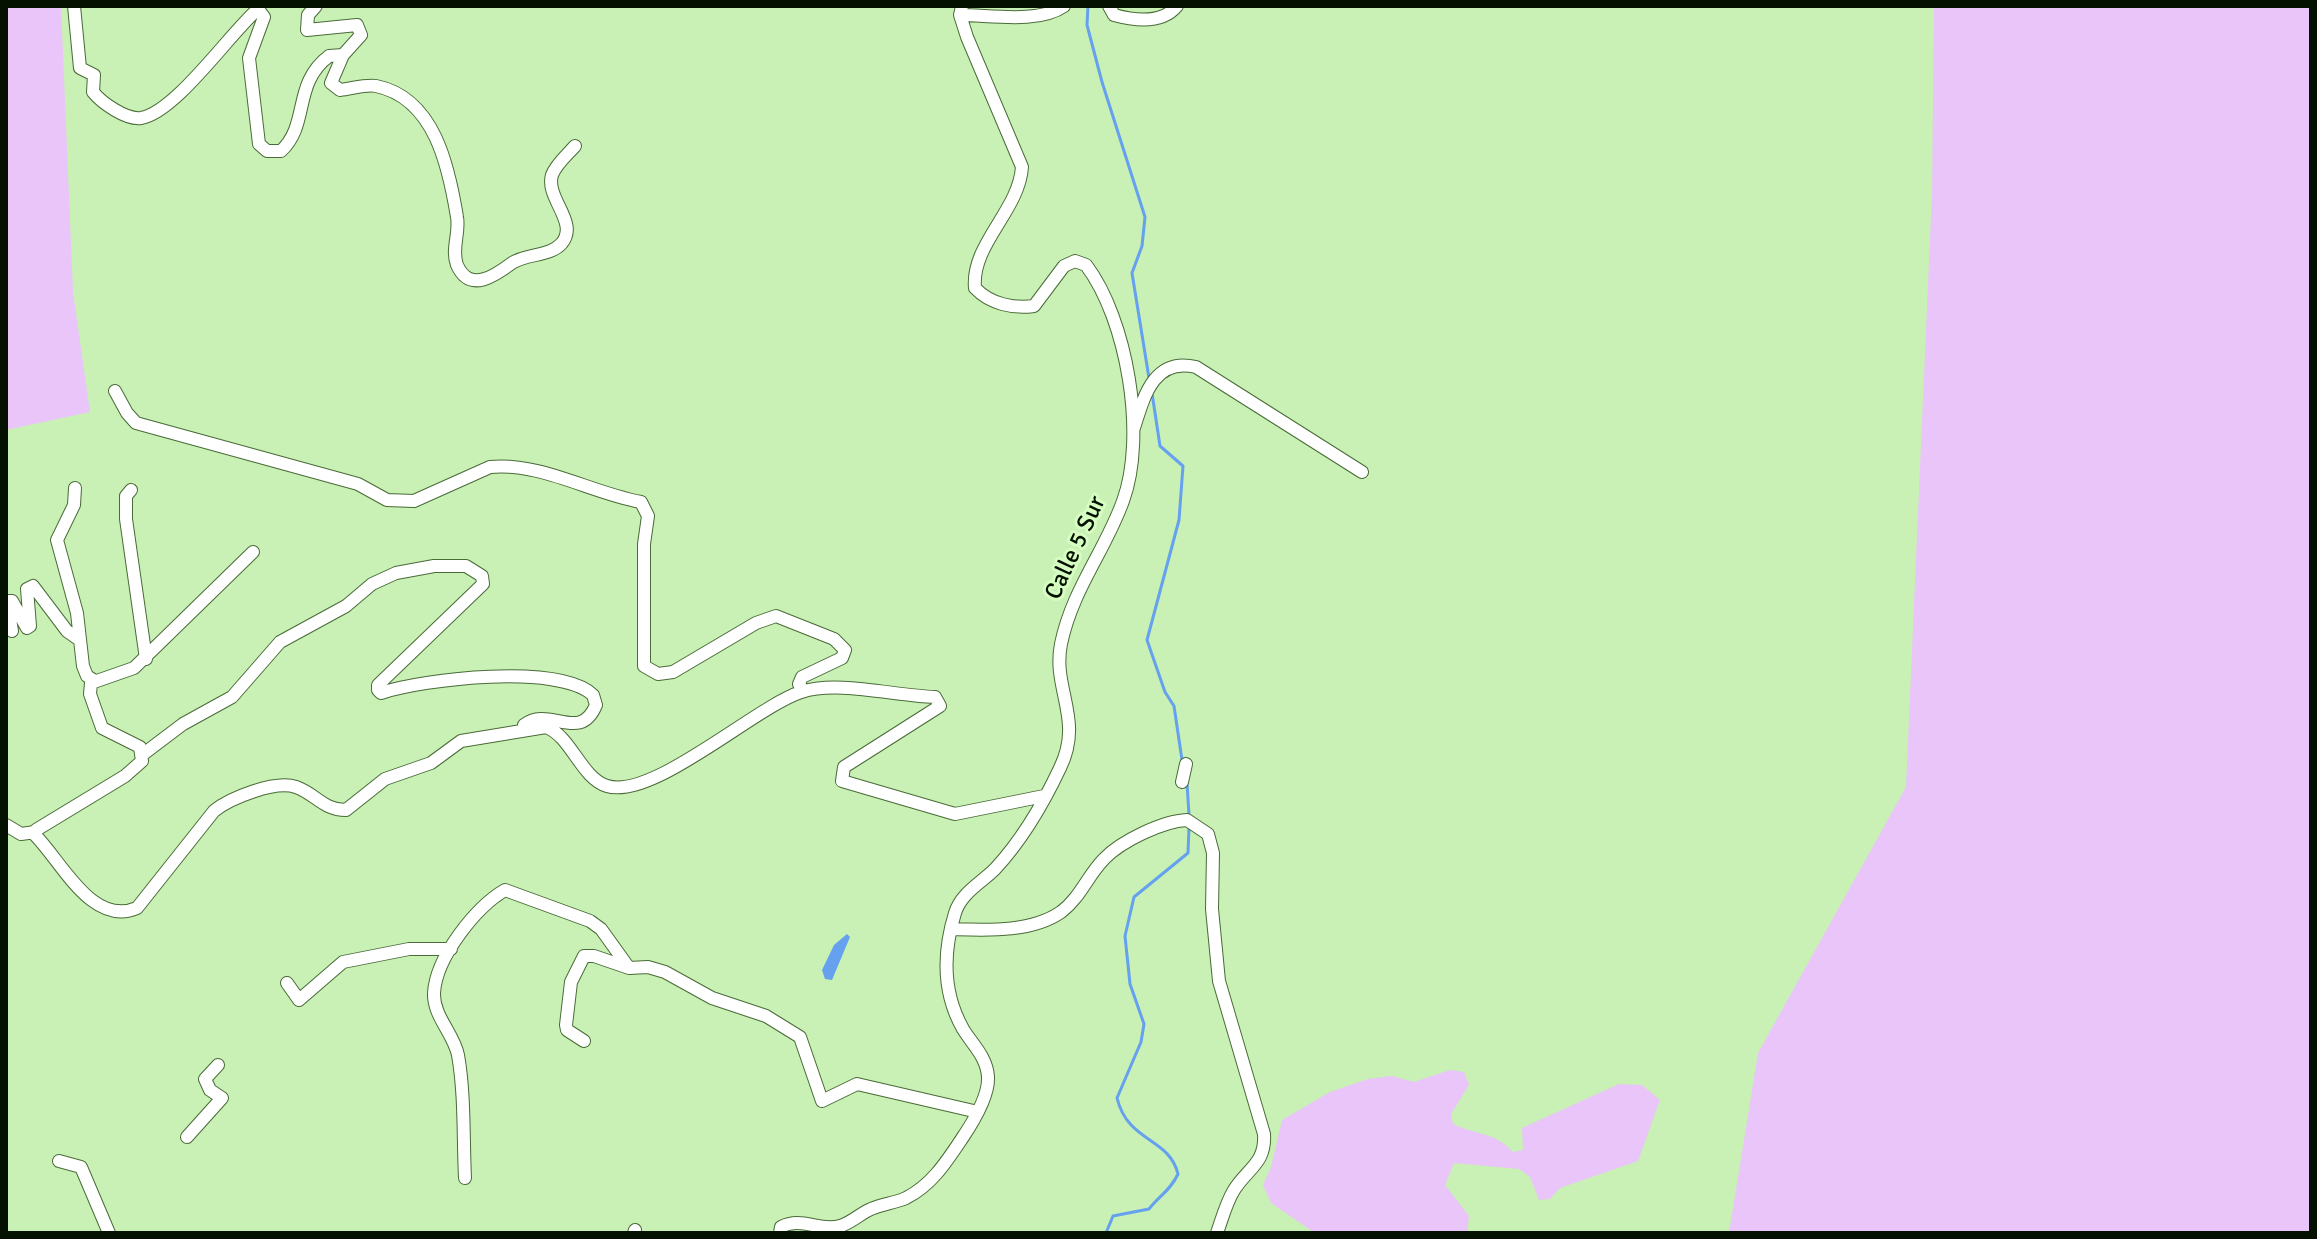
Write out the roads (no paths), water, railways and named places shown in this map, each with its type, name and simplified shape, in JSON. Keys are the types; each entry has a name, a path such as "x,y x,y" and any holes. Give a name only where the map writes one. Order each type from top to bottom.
{"street":[{"path":"74,6 80,68 94,75 93,92 130,118 142,118 204,70 258,9 264,17 249,58 259,144 267,151 281,151 291,142 310,76 329,56 343,55"},
{"path":"316,6 308,15 307,30 357,25 361,35 343,55 331,83 340,90 374,85 396,92 423,115 439,143 457,217 454,248 458,267 469,279 482,281 497,276 515,261 560,245 566,236 566,224 551,190 551,178 575,146"},
{"path":"961,10 1035,15 1055,12 1064,6"},
{"path":"1109,6 1114,15 1148,19 1167,16 1177,6"},
{"name":"Calle 5 Sur","path":"780,1233 781,1227 796,1221 839,1227 870,1209 906,1198 933,1180 978,1112 988,1075 983,1058 957,1018 943,957 959,904 996,868 1061,766 1069,737 1070,709 1058,661 1066,622 1075,594 1124,500 1132,435 1133,384 1106,298 1086,265 1075,261 1064,266 1034,306 1016,308 982,296 975,288 974,277 987,245 1021,185 1022,167 961,10"},
{"path":"1132,435 1154,377 1174,365 1196,367 1362,472"},
{"path":"115,391 136,423 200,444 358,484 387,500 414,501 490,467 503,466 534,470 606,496 641,502 648,516 644,544 644,666 658,674 673,672 756,623 784,617 834,639 845,650 842,658 802,677 799,684 803,691"},
{"path":"75,488 74,505 57,540 77,613 77,638 83,666 87,676 95,681"},
{"path":"131,490 126,496 126,519 146,659"},
{"path":"95,681 134,668 146,659 253,552"},
{"path":"142,755 183,724 232,697 280,642 346,606 372,584 396,573 434,566 466,566 482,576 483,584 378,685 378,690 381,693 423,681 508,676 548,679 593,695 596,705 583,723 574,726 546,718 532,719 524,725 525,729"},
{"path":"12,631 7,601 12,601 19,619 27,628 30,626 27,589 33,586 41,592 67,631 77,638"},
{"path":"6,825 21,834 35,832 132,772 142,761 140,747 102,728 90,694 95,681"},
{"path":"35,832 84,893 106,910 128,912 146,898 223,804 278,786 293,786 325,807 346,810 385,779 431,763 461,741 525,729 552,729 599,781 625,789 696,754 803,691 828,687 939,699 940,706 936,709 844,767 842,781 955,814 1044,796"},
{"path":"1182,782 1186,764"},
{"path":"951,929 993,931 1059,914 1114,851 1169,823 1190,821 1208,834 1212,843 1212,909 1219,981 1264,1134 1265,1148 1261,1161 1235,1188 1217,1233"},
{"path":"465,1178 458,1053 441,1021 434,993 451,949 478,909 509,890 590,921 601,929 629,968"},
{"path":"287,983 299,1000 343,962 409,949 451,949"},
{"path":"584,1041 566,1027 571,982 584,956 594,956 629,968 648,967 665,972 712,998 766,1016 800,1037 822,1101 857,1084 978,1112"},
{"path":"187,1137 222,1098 210,1090 205,1079 218,1065"},
{"path":"59,1161 81,1167 109,1233"}],"water":[{"path":"847,934 850,937 832,980 825,979 822,970 834,945"}],"waterway":[{"path":"1088,6 1087,25 1102,82 1145,217 1142,246 1132,273 1149,378"},
{"path":"1152,393 1160,446 1183,466 1179,520 1147,640 1165,692 1174,706 1182,760"},
{"path":"1187,783 1189,815"},
{"path":"1106,1233 1113,1216 1149,1209 1178,1174 1166,1153 1130,1124 1117,1098 1141,1042 1144,1024 1130,984 1125,936 1134,897 1188,853 1189,827"}]}
